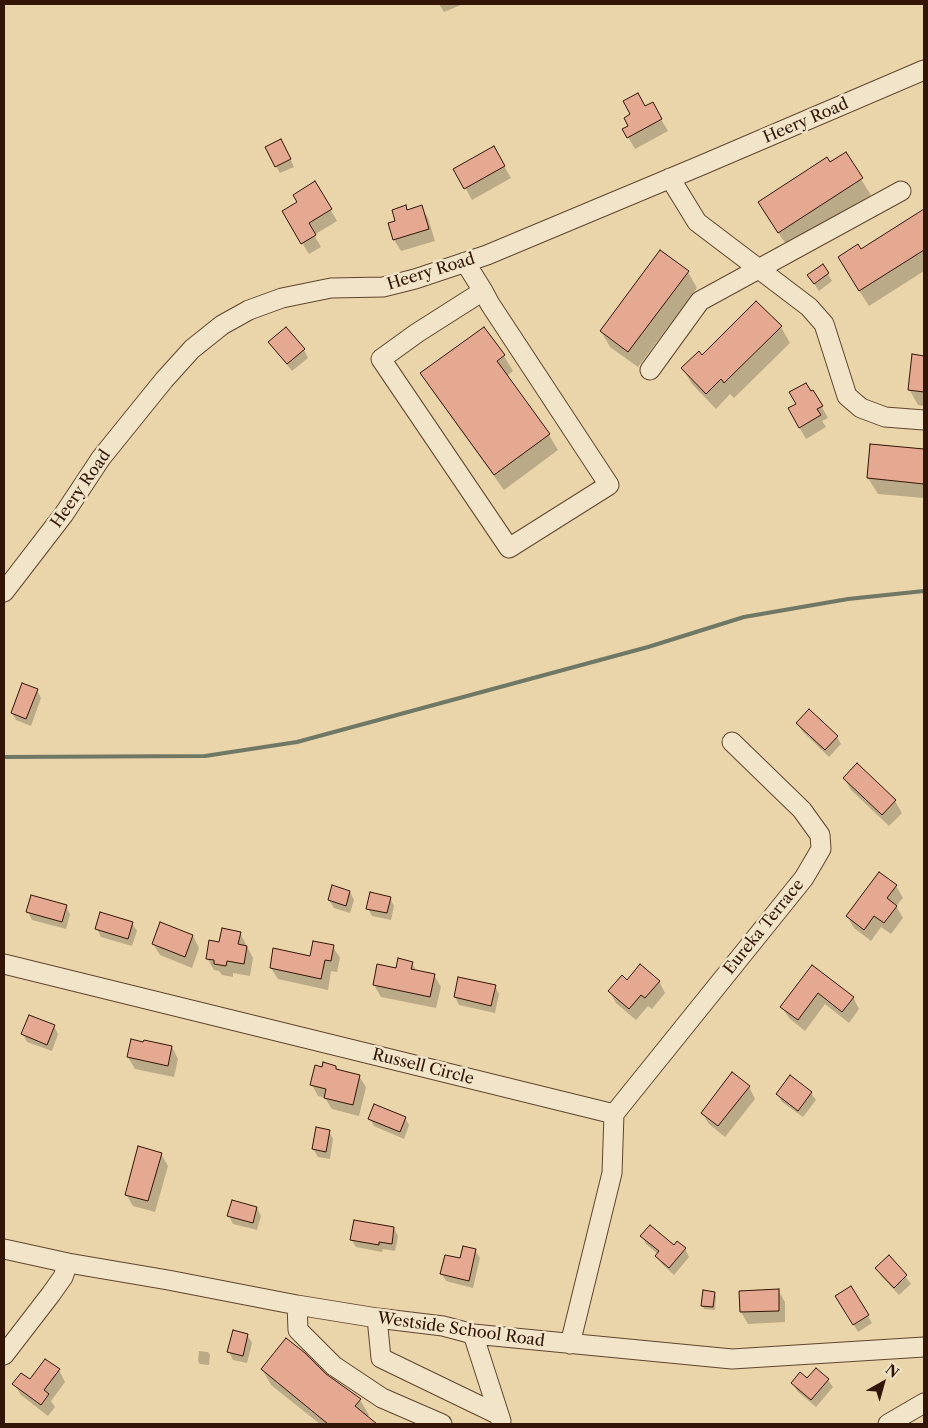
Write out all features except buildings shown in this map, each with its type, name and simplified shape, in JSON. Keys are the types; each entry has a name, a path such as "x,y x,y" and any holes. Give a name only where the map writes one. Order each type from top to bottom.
{"street":[{"name":"Heery Road","path":"4,592 64,514 101,458 164,380 192,349 222,325 249,310 282,298 331,288 383,287 415,279 487,255 924,70"},
{"path":"670,178 697,222 810,307 824,324 847,396 860,408 885,417 924,420"},
{"path":"650,370 700,301 901,191"},
{"path":"465,262 609,485 509,548 381,359 483,292"},
{"name":"Eureka Terrace","path":"614,1114 804,878 821,849 820,835 802,810 732,742"},
{"name":"Russell Circle","path":"4,964 614,1114"},
{"path":"570,1344 612,1173 614,1114"},
{"name":"Westside School Road","path":"4,1249 68,1263 297,1305 443,1326 473,1334 732,1359 924,1347"},
{"path":"4,1355 52,1294 63,1276 68,1263"},
{"path":"297,1305 298,1330 334,1366 382,1398 442,1424"},
{"path":"377,1318 381,1358 501,1420"},
{"path":"473,1334 501,1420"},
{"path":"888,1424 924,1403"}],"waterway":[{"path":"4,757 205,756 297,742 648,647 744,617 848,599 924,591"}]}
